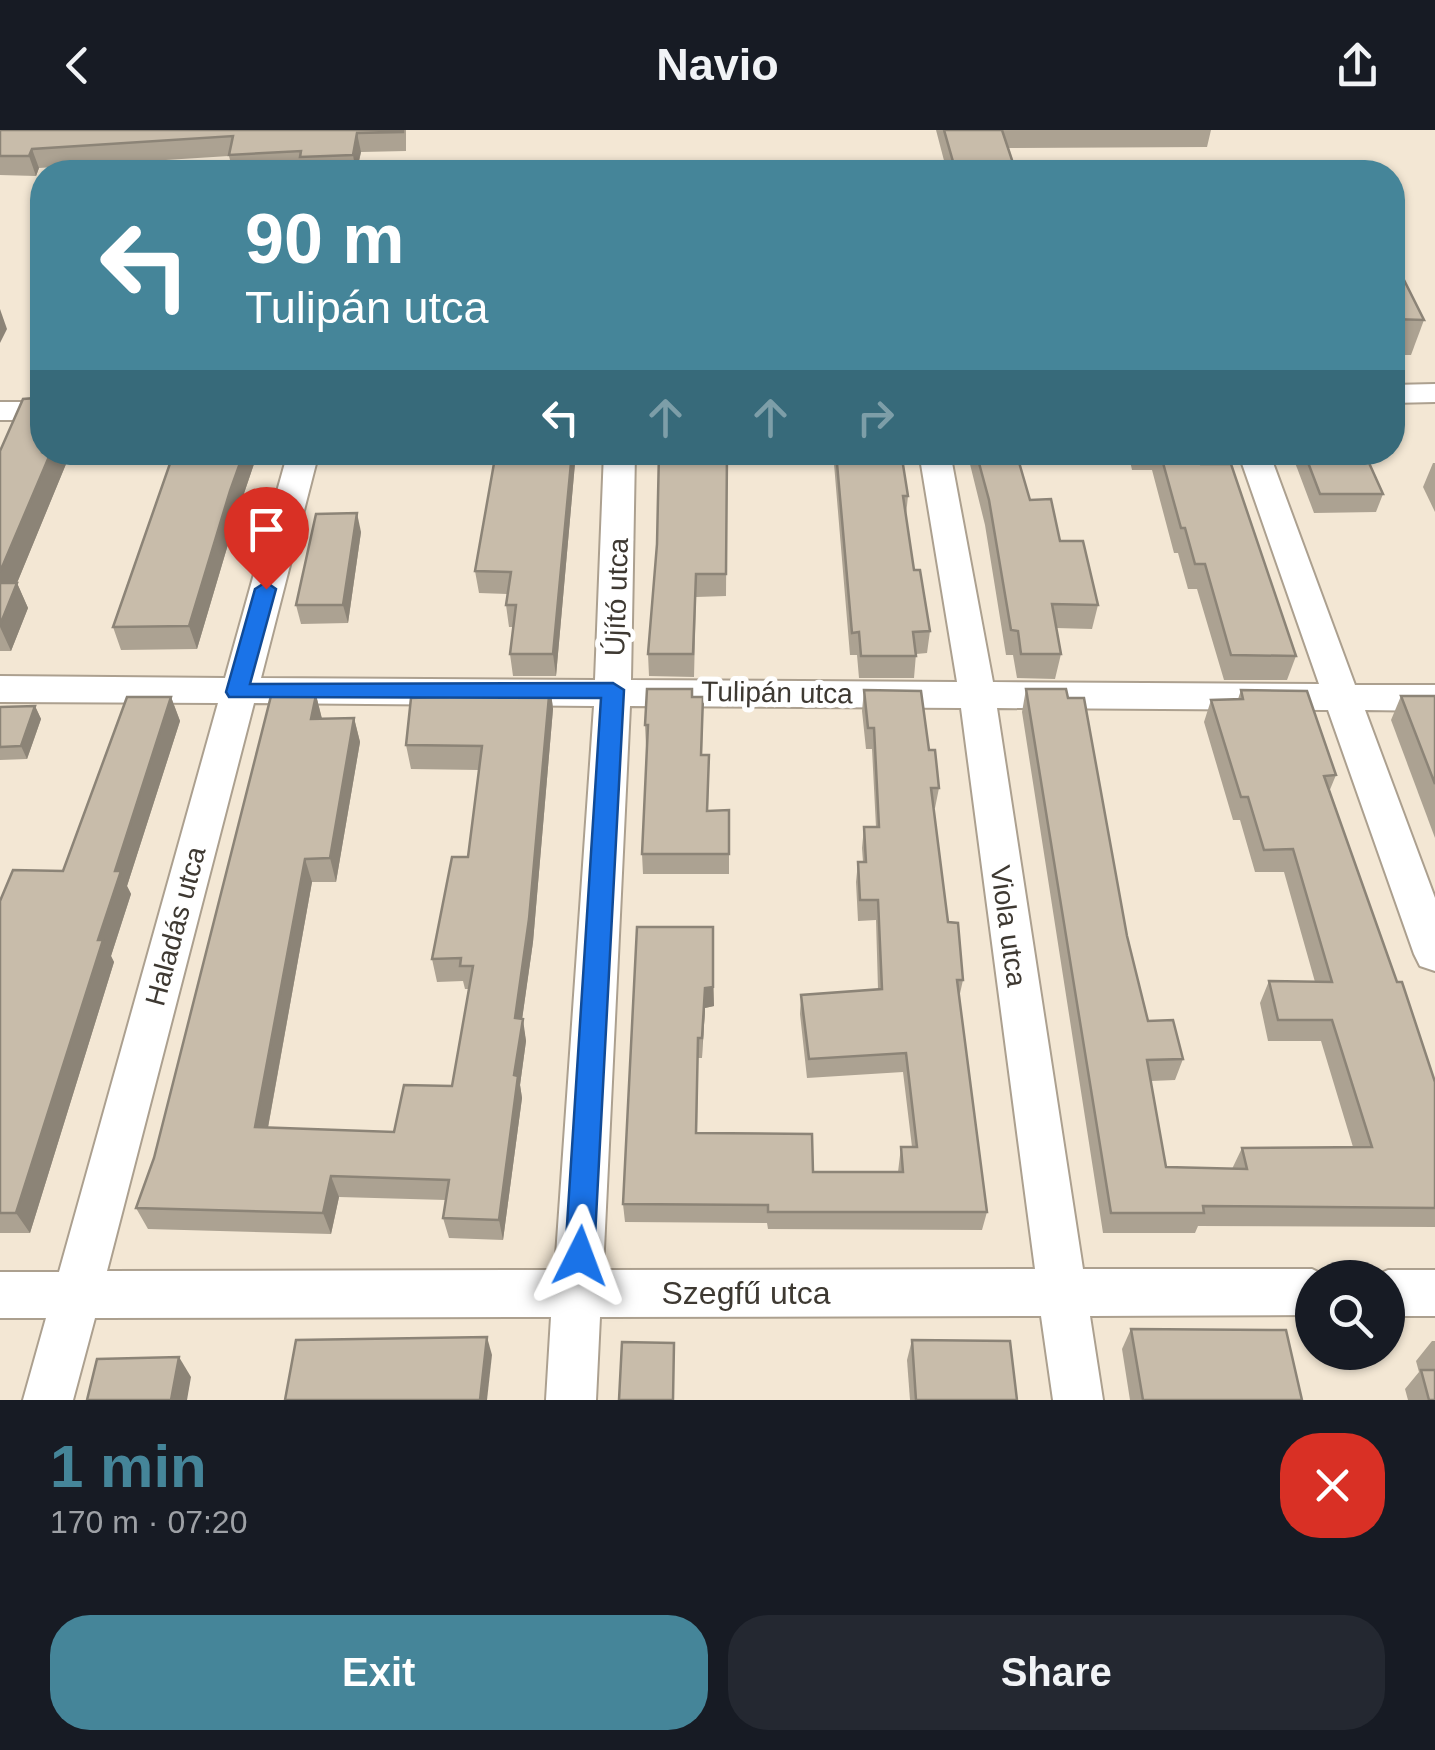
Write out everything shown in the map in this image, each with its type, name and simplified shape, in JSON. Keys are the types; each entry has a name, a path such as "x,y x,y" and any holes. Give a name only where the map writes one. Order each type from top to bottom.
{"street":[{"path":"1405,394 1435,393"},
{"path":"0,411 30,410"},
{"name":"Haladás utca","path":"48,1400 300,465"},
{"name":"Újító utca","path":"570,1400 613,690 620,465"},
{"name":"Viola utca","path":"936,465 977,695 1078,1400"},
{"path":"1258,465 1435,954"},
{"name":"Tulipán utca","path":"0,689 1435,698"},
{"name":"Szegfű utca","path":"0,1295 1295,1292"},
{"path":"1405,1292 1435,1293"}],"building":[{"path":"0,130 403,132 357,133 353,155 300,157 301,151 229,155 233,136 32,149 29,156 0,156"},
{"path":"944,130 1002,130 1012,160 953,160"},
{"path":"1405,282 1424,320 1405,319"},
{"path":"30,398 30,465 45,465 0,572 0,451 23,399"},
{"path":"169,465 239,465 189,626 113,627"},
{"path":"494,465 571,465 553,654 510,654 516,605 506,605 511,572 475,571"},
{"path":"659,465 727,465 726,574 696,574 693,654 648,654"},
{"path":"837,465 903,465 908,496 903,496 914,570 920,570 930,631 913,632 916,656 861,656 859,632 852,633"},
{"path":"980,465 1020,465 1030,500 1051,499 1060,541 1083,541 1098,605 1052,604 1061,654 1021,654 1018,631 1011,630"},
{"path":"1164,465 1231,465 1296,656 1231,655 1205,564 1195,564 1185,528 1181,528"},
{"path":"1309,465 1370,465 1383,494 1320,494"},
{"path":"357,513 343,605 296,605 316,514"},
{"path":"0,583 17,583 0,625"},
{"path":"506,685 550,685 529,919 515,1018 523,1019 514,1075 518,1076 499,1220 443,1218 449,1180 331,1176 323,1213 136,1208 154,1158 271,696 316,695 311,719 354,718 330,858 305,859 255,1127 394,1132 404,1085 452,1086 473,966 460,966 461,958 432,959 452,857 468,857 482,746 406,745 411,698 504,695"},
{"path":"647,689 692,689 692,697 703,697 701,755 709,755 707,811 729,810 729,854 642,854"},
{"path":"1026,689 1066,689 1068,698 1084,698 1127,936 1148,1021 1173,1020 1183,1059 1147,1060 1166,1167 1247,1169 1242,1148 1372,1147 1332,1020 1278,1020 1269,981 1332,982 1293,849 1264,850 1248,797 1241,797 1211,700 1243,699 1241,690 1307,691 1336,775 1324,776 1397,982 1402,982 1435,1082 1435,1208 1203,1206 1204,1213 1111,1213"},
{"path":"864,690 921,691 929,750 935,750 939,788 931,788 948,922 958,923 963,980 957,980 987,1212 768,1212 768,1205 623,1204 637,927 713,927 713,987 705,988 702,1038 698,1038 696,1133 812,1134 813,1172 903,1172 901,1147 917,1147 906,1053 809,1059 801,995 882,989 878,900 860,900 858,862 866,862 864,827 879,827 874,728 868,728"},
{"path":"1401,696 1435,696 1435,784"},
{"path":"127,697 171,697 115,871 121,871 98,940 103,940 16,1213 0,1213 0,901 13,870 63,871"},
{"path":"35,706 21,746 0,747 0,707"},
{"path":"1131,1329 1286,1330 1302,1400 1143,1400"},
{"path":"487,1337 480,1400 285,1400 296,1340"},
{"path":"912,1340 1010,1341 1017,1400 916,1400"},
{"path":"622,1342 674,1343 673,1400 619,1400"},
{"path":"179,1357 171,1400 87,1400 97,1359"},
{"path":"1421,1370 1435,1370 1435,1400 1429,1400"}],"route":[{"path":"266,589 237,692 613,690 580,1256"}]}
